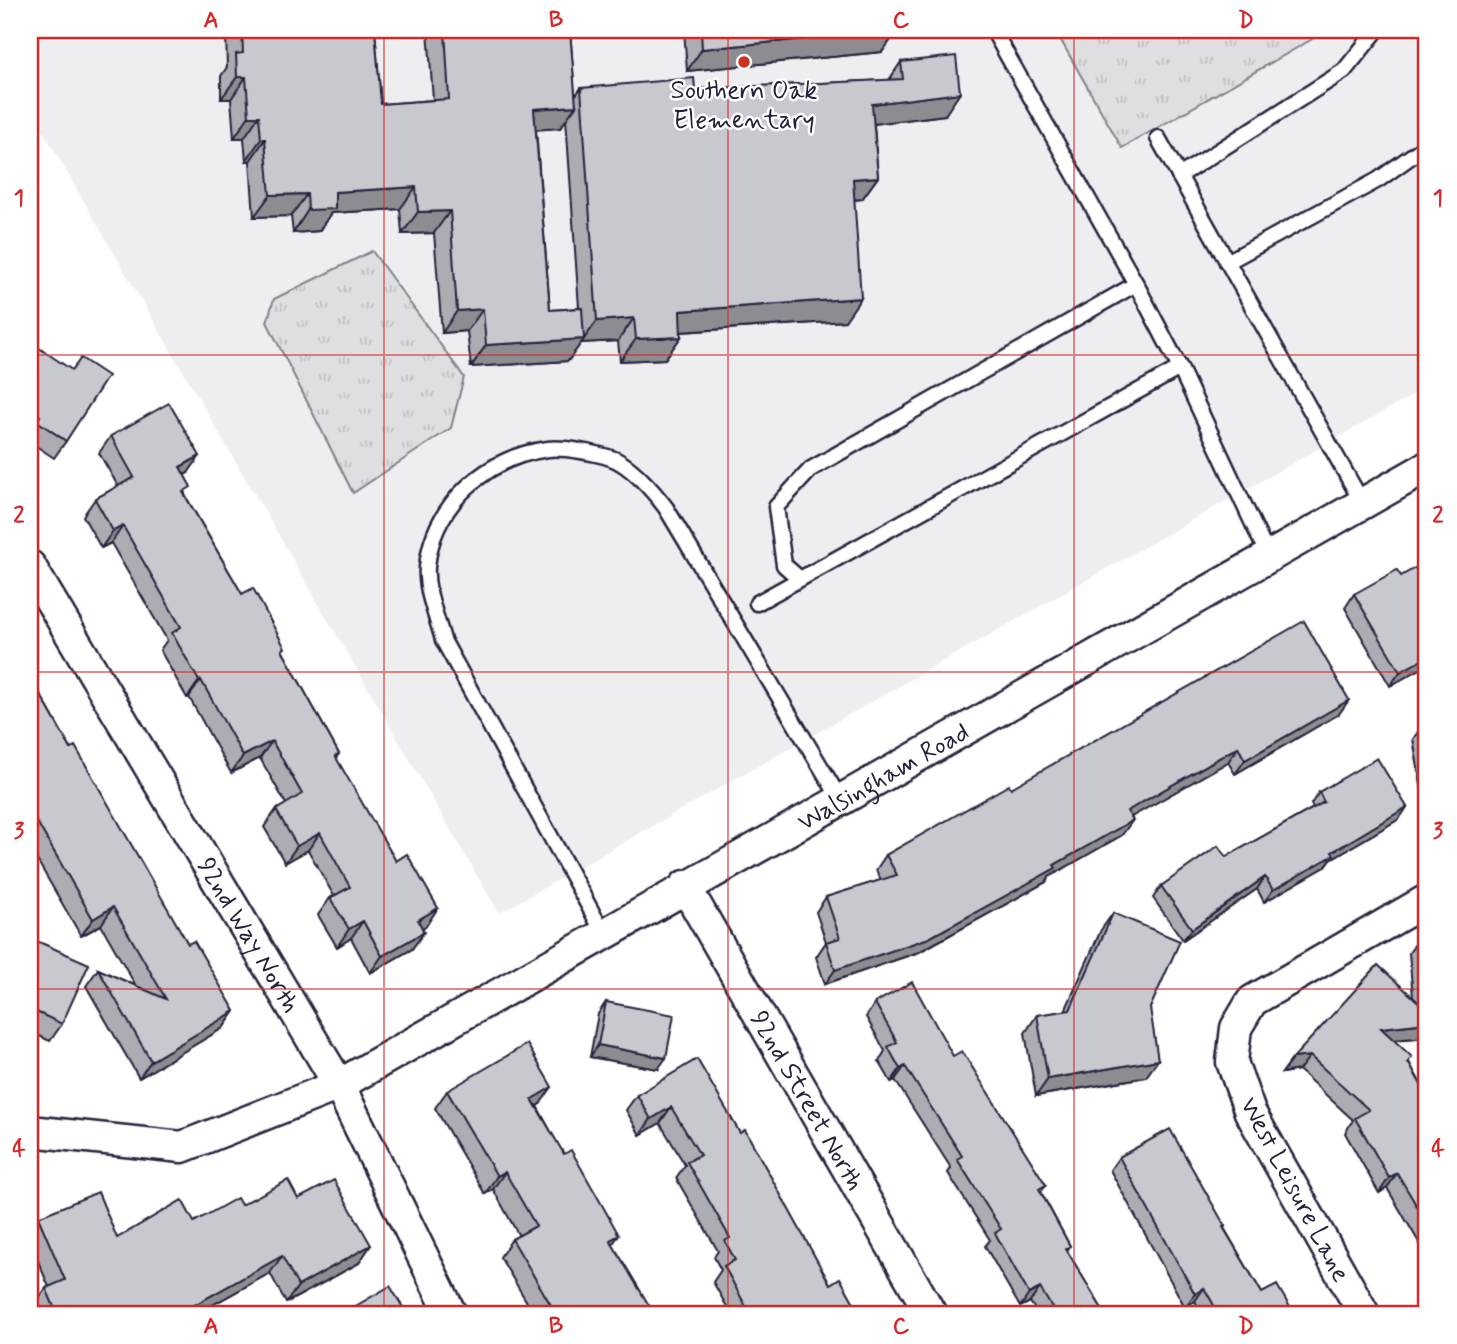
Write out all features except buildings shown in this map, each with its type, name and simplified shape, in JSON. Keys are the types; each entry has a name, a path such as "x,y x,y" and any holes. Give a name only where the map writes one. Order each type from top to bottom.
{"street":[{"name":"Walsingham Road","path":"30,1131 182,1147 339,1085 685,886 1427,467"},
{"name":"92nd Way North","path":"30,566 339,1085 450,1314"},
{"name":"92nd Street North","path":"685,886 932,1314"},
{"name":"West Leisure Lane","path":"1364,1314 1250,1112 1232,1062 1236,1028 1252,1001 1427,900"}],"lane":[{"path":"993,30 1181,368 1269,558"},
{"path":"1179,176 1344,71 1377,30"},
{"path":"1158,138 1363,504"},
{"path":"1227,262 1378,180 1427,145"},
{"path":"800,579 784,565 776,507 811,469 1136,284"},
{"path":"757,603 1181,368"},
{"path":"604,934 443,640 431,599 426,570 430,544 452,501 484,472 513,457 550,448 614,458 648,485 666,508 840,799"}],"shaded area":[{"path":"30,30 1427,30 1427,387 499,913 30,109"}],"green space":[{"path":"1055,30 1315,30 1321,34 1122,148"},
{"path":"372,251 464,377 451,428 353,493 267,322 274,299"}],"place":[{"name":"Southern Oak Elementary","path":"744,62"}]}
